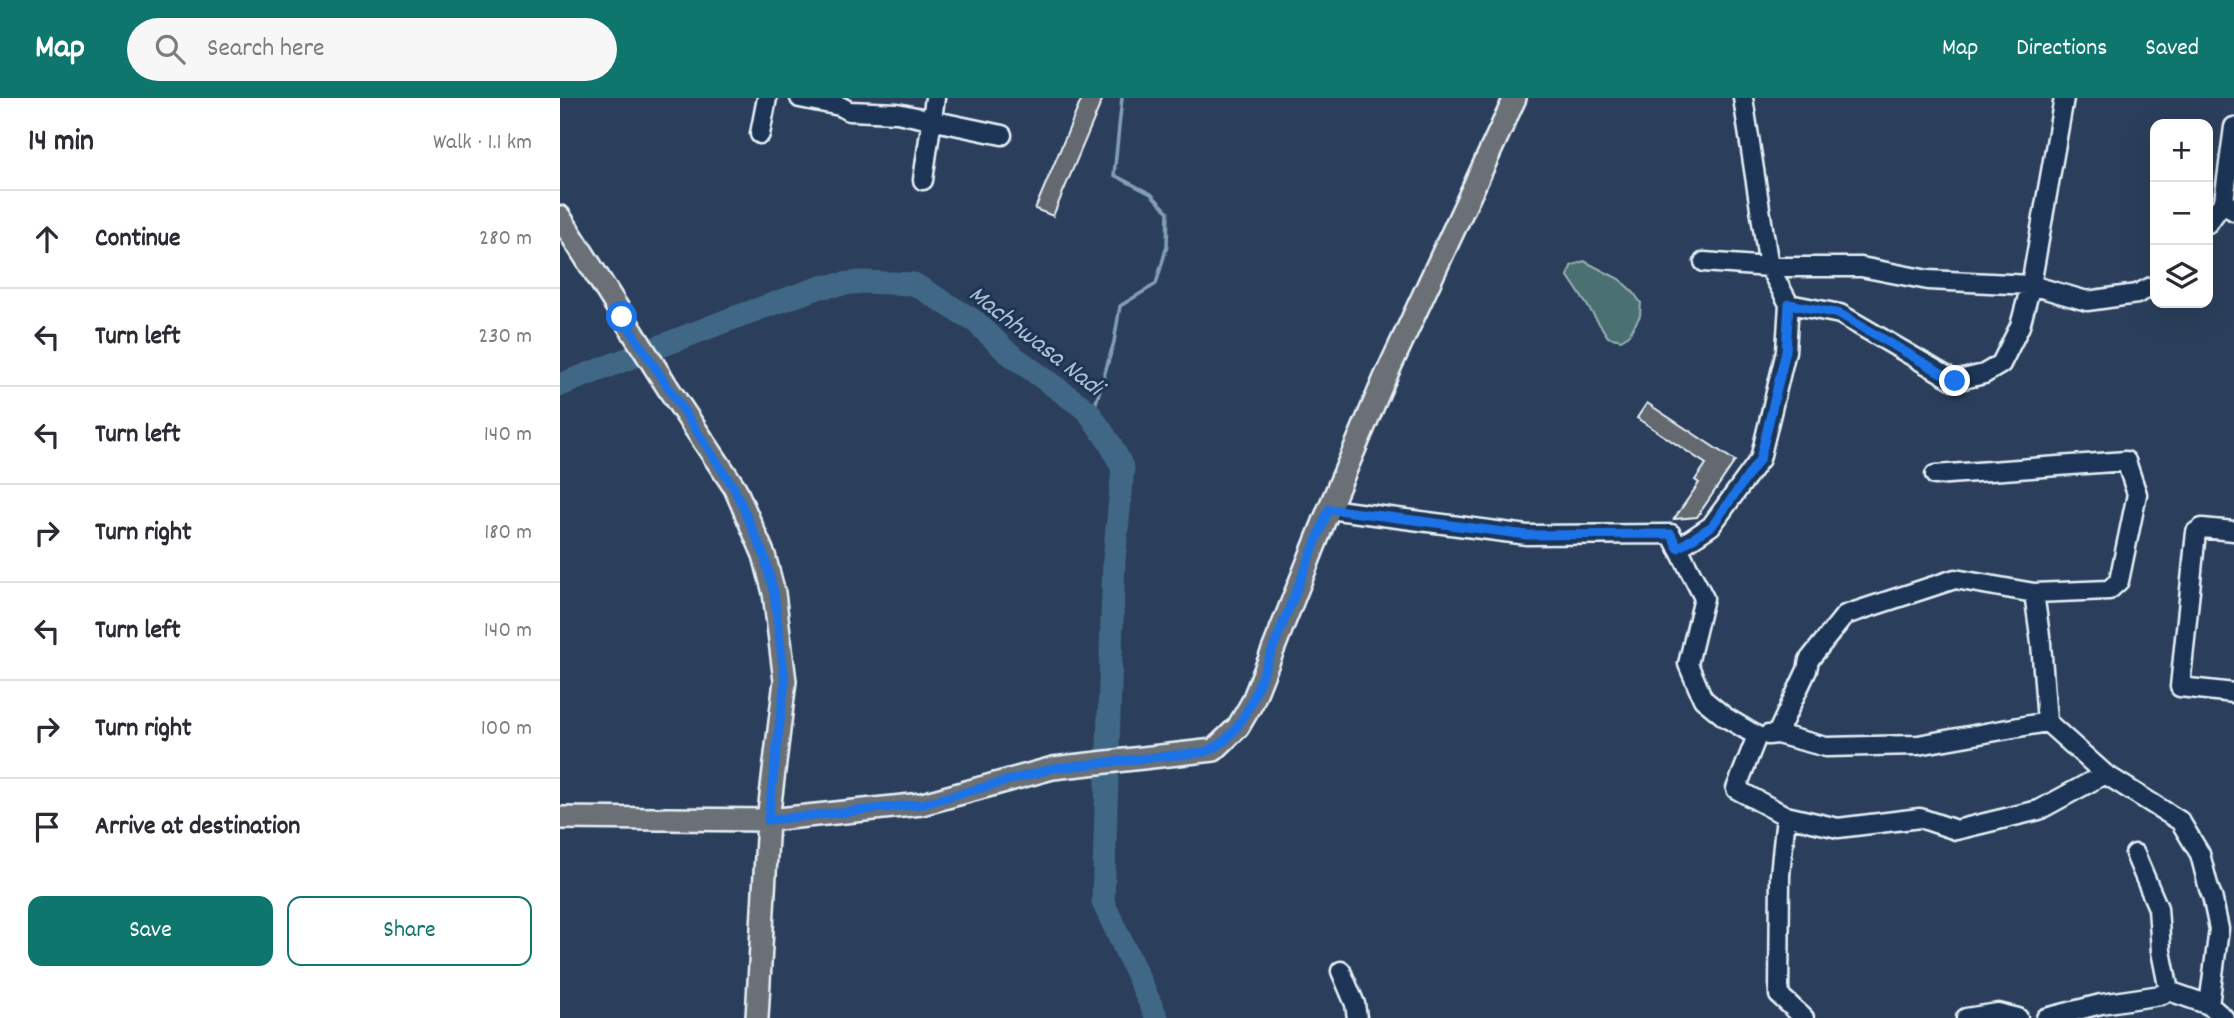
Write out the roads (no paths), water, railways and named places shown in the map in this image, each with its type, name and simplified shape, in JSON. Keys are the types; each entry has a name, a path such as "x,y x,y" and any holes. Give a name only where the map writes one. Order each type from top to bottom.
{"main road":[{"path":"560,818 768,820 922,804 1054,768 1214,750 1238,727 1251,703 1384,380 1515,98"},
{"path":"560,217 734,488 764,555 774,593 785,681 768,820 757,1018"}],"street":[{"path":"760,134 767,98"},
{"path":"800,98 840,106 849,111 897,113 1002,135"},
{"path":"923,180 935,98"},
{"path":"1678,548 1712,526 1760,459 1786,351 1789,304 1769,267 1743,98"},
{"path":"1789,304 1840,314 1955,381 1984,374 2001,364 2020,326 2031,285 2064,98"},
{"path":"2213,219 2229,206 2234,127"},
{"path":"1704,262 1769,267 1861,267 1928,280 2031,285 2087,300 2137,294 2150,288"},
{"path":"1777,734 1807,670 1809,660 1845,615 1955,579 2034,593 2109,590 2119,581 2137,494 2126,461 1935,475"},
{"path":"1329,509 1527,535 1671,534 1703,598 1688,664 1703,699 1725,717 1757,736 1777,734 1826,747 1918,745 2047,722"},
{"path":"2234,531 2202,528 2196,531 2180,687 2234,693"},
{"path":"2034,593 2047,722 2105,774 2180,821 2200,854 2218,929 2209,1005"},
{"path":"1757,736 1736,789 1786,816 1838,828 1920,818 1956,830 2039,810 2105,774"},
{"path":"1786,816 1780,875 1779,995 1804,1018"},
{"path":"2135,854 2158,908 2161,951 2169,992"},
{"path":"1341,971 1357,1018"},
{"path":"2046,1018 2101,1004 2169,992 2209,1005 2224,1018"},
{"path":"1966,1018 1998,1013 2018,1018"}],"waterway":[{"path":"1092,416 1114,342 1120,306 1156,284 1167,246 1168,212 1151,194 1114,175 1122,98"},
{"name":"Machhwasa Nadi","path":"560,385 821,287 860,282 914,284 976,322 1006,351 1088,411 1111,445 1123,469 1114,560 1103,902 1157,1018"}]}
